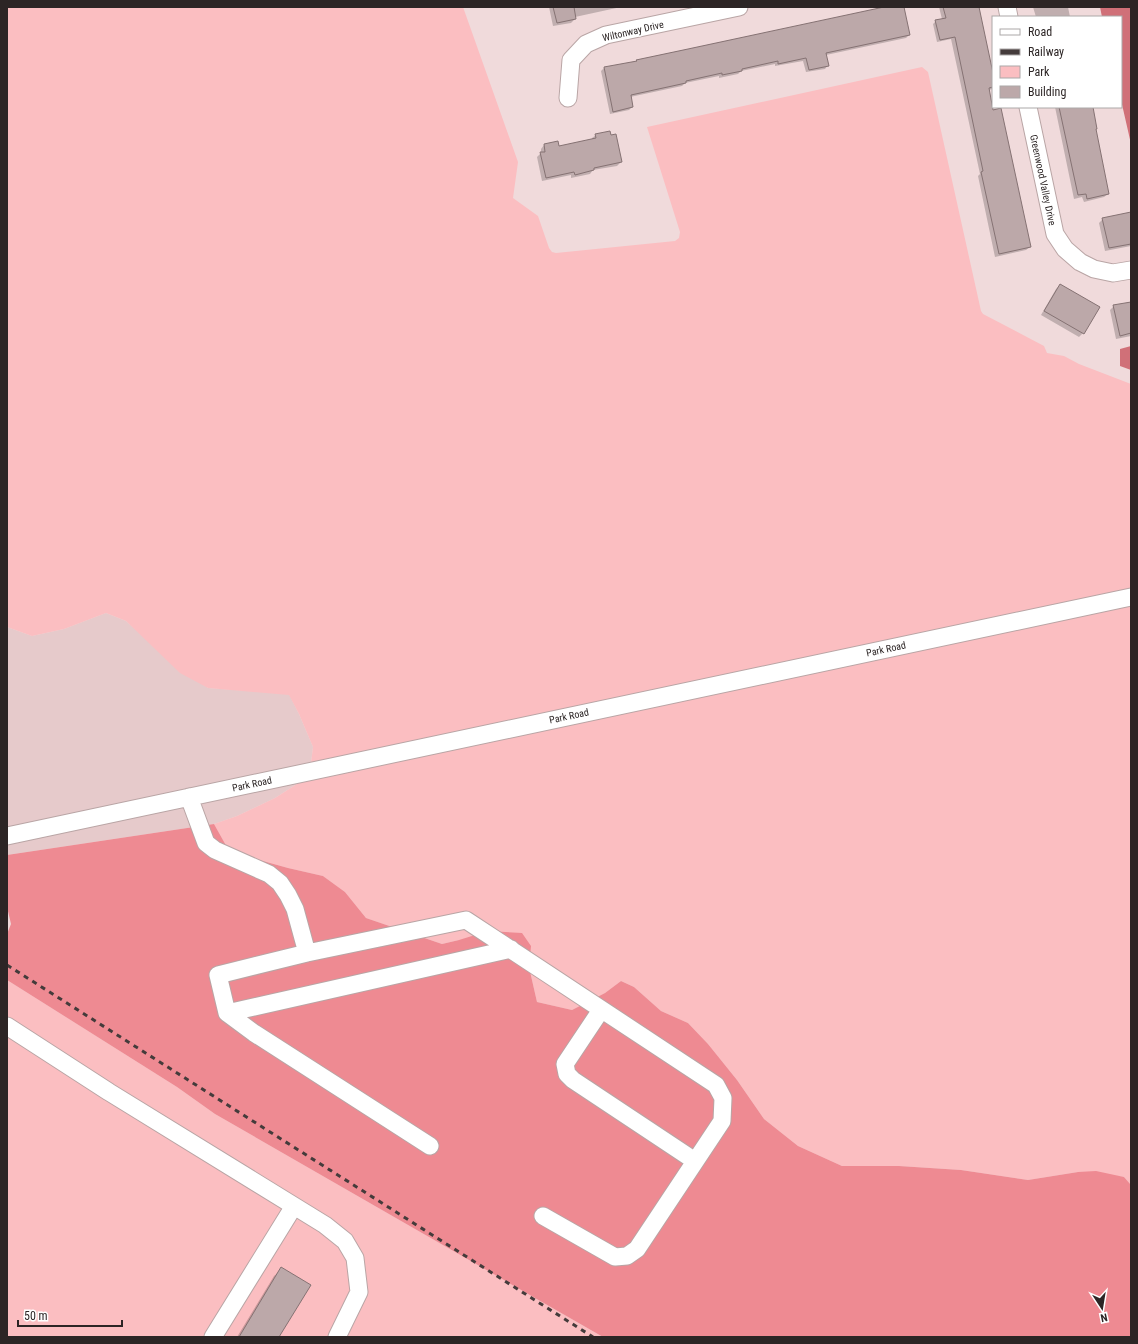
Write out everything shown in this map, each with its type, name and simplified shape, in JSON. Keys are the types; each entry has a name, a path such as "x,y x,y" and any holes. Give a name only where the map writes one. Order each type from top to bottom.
{"street":[{"name":"Wiltonway Drive","path":"568,98 571,60 586,44 606,35 739,7"},
{"name":"Greenwood Valley Drive","path":"1028,108 1055,234 1065,250 1080,262 1094,269 1113,274 1131,270"},
{"name":"Park Road","path":"7,836 1131,597"},
{"path":"189,797 206,843 214,850 269,874 280,883 295,910 307,953"},
{"path":"430,1146 254,1033 227,1013 218,976 307,953 466,920 601,1010 716,1084 723,1098 722,1121 637,1249 627,1256 615,1257 543,1216"},
{"path":"227,1013 511,949"},
{"path":"601,1010 565,1064 566,1074 695,1161"},
{"path":"7,1026 109,1092 325,1225 345,1240 355,1258 359,1292 337,1337"},
{"path":"213,1337 294,1206"}],"shaded area":[{"path":"1100,7 1131,7 1131,144 1122,104 1122,16 1102,16"},
{"path":"1131,346 1131,370 1120,366 1120,349"},
{"path":"106,613 126,621 153,645 208,688 289,694 313,747 311,763 7,828 7,627 32,636 64,629"},
{"path":"300,782 275,798 237,816 214,824 7,855 7,844"},
{"path":"214,824 228,849 252,858 323,876 345,892 366,918 442,944 488,931 522,933 531,946 529,967 537,1002 572,1010 605,993 621,981 634,987 661,1011 688,1023 708,1044 737,1080 764,1119 798,1146 842,1166 899,1166 961,1170 1028,1180 1078,1172 1096,1171 1124,1177 1131,1185 1131,1337 603,1337 215,1114 177,1087 7,980 7,934 11,924 7,907 7,855"}],"green space":[{"path":"7,7 463,7 518,162 513,198 538,216 549,248 552,252 556,253 675,241 679,238 680,232 647,127 922,67 928,72 981,311 983,314 1044,346 1047,353 1064,356 1079,364 1131,384 1131,589 311,763 313,747 289,695 208,688 180,673 126,621 106,613 64,629 32,636 7,627"},
{"path":"1131,605 1131,1185 1124,1177 1078,1172 1028,1180 961,1170 899,1166 842,1166 798,1146 764,1119 737,1080 708,1044 688,1023 661,1011 634,987 621,981 605,993 572,1010 537,1002 529,967 459,940 442,944 366,918 345,892 323,876 252,858 228,849 214,824 237,816 275,798 300,782"},
{"path":"7,980 177,1087 215,1114 603,1337 7,1337"}],"building":[{"path":"553,7 574,7 576,19 557,23"},
{"path":"884,7 904,7 910,35 826,53 829,66 809,70 806,58 778,64 778,61 742,69 742,71 722,75 722,73 686,81 686,83 631,95 633,107 613,112 604,67"},
{"path":"943,7 979,7 992,68 992,87 989,88 992,108 993,110 1001,108 1031,247 999,254 981,172 983,171 955,37 940,40 935,20 946,18"},
{"path":"1059,108 1093,108 1109,194 1087,199 1086,194 1078,195"},
{"path":"610,131 611,135 616,134 622,162 594,168 594,170 575,175 574,172 546,178 540,152 545,152 544,144 558,141 559,146 596,138 595,134"},
{"path":"1131,212 1131,244 1109,248 1102,218"},
{"path":"1060,284 1100,307 1084,334 1044,311"},
{"path":"1131,302 1131,333 1120,336 1113,305"},
{"path":"281,1267 311,1285 279,1337 239,1337"}],"railway":[{"path":"7,965 593,1337"}]}
